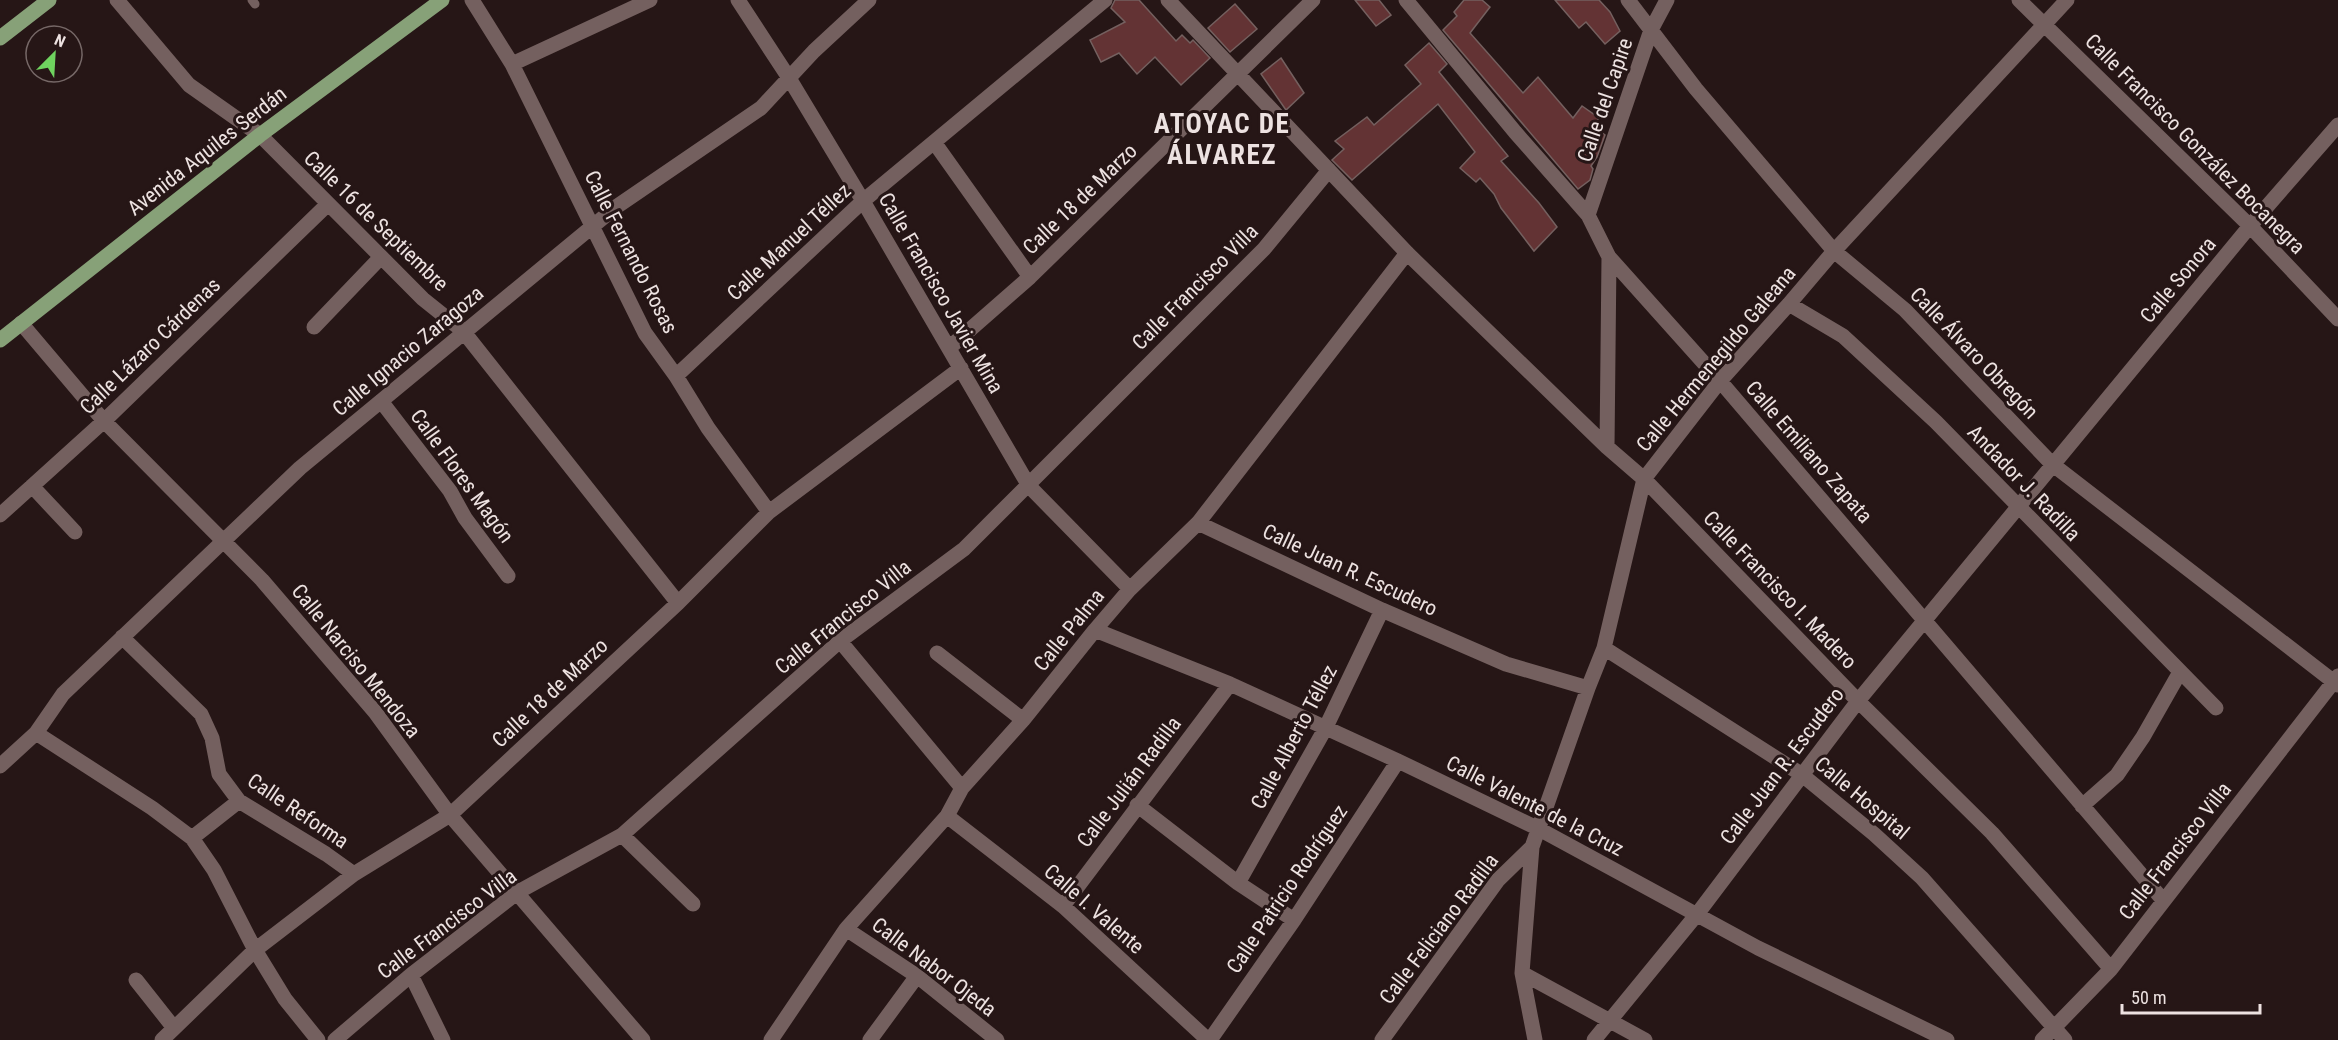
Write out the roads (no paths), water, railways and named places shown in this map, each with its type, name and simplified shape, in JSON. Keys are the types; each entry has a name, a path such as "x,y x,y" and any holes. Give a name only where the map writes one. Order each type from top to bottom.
{"main road":[{"path":"0,38 49,0"},
{"name":"Avenida Aquiles Serdán","path":"0,340 260,135 442,0"}],"street":[{"name":"Calle 16 de Septiembre","path":"117,0 189,85 260,135 423,299 463,331 678,603"},
{"name":"Calle Fernando Rosas","path":"472,0 512,64 645,333 676,376 708,428 769,512"},
{"path":"512,64 650,0"},
{"name":"Calle Francisco Javier Mina","path":"738,0 864,201 1029,486 1130,589"},
{"name":"Calle Ignacio Zaragoza","path":"0,766 36,733 63,694 300,468 463,331 616,207 761,108 852,5 870,0"},
{"name":"Calle Manuel Téllez","path":"676,376 864,201 1105,0"},
{"name":"Calle Francisco I. Madero","path":"1168,0 1407,253 1607,447 1644,479 1858,701 1992,833 2111,969"},
{"name":"Calle 18 de Marzo","path":"949,348 1030,278 1313,0"},
{"name":"Calle Emiliano Zapata","path":"1406,0 1515,132 1588,215 1609,257 1720,381 2163,900"},
{"name":"Calle Álvaro Obregón","path":"1628,0 1696,89 1834,250 1905,310 2052,464 2336,681"},
{"name":"Calle del Capire","path":"1588,215 1651,30 1667,0"},
{"name":"Calle Francisco González Bocanegra","path":"2019,0 2250,226 2338,319"},
{"name":"Calle Hermenegildo Galeana","path":"1534,1040 1522,973 1532,847 1604,648 1644,479 1720,381 1834,250 2067,0"},
{"name":"Calle Sonora","path":"2052,464 2250,226 2338,125"},
{"path":"934,142 1030,278"},
{"name":"Calle Francisco Villa","path":"336,1040 411,975 518,892 622,835 840,640 964,549 1264,249 1329,170"},
{"name":"Calle Lázaro Cárdenas","path":"0,515 104,421 328,204"},
{"name":"Calle Palma","path":"771,1040 846,929 947,816 962,788 1023,720 1130,589 1198,523 1407,253"},
{"path":"314,327 381,257"},
{"path":"1607,447 1609,257"},
{"name":"Andador J. Radilla","path":"1789,304 1843,336 1936,422 2216,708"},
{"name":"Calle Narciso Mendoza","path":"21,323 104,421 262,580 375,712 450,815 643,1040"},
{"name":"Calle 18 de Marzo","path":"167,1036 255,950 354,874 450,815 678,603 769,512 961,368"},
{"name":"Calle Flores Magón","path":"381,401 450,491 465,518 508,576"},
{"name":"Calle Juan R. Escudero","path":"1594,1040 1698,914 1858,701 1926,621 2052,464"},
{"path":"32,486 75,532"},
{"name":"Calle Juan R. Escudero","path":"1198,523 1382,610 1506,664 1588,688"},
{"name":"Calle Alberto Téllez","path":"1238,883 1325,729 1382,610"},
{"name":"Calle Valente de la Cruz","path":"1095,630 1230,684 1398,761 1539,829 1758,948 1947,1040"},
{"name":"Calle Reforma","path":"122,637 201,714 212,738 219,774 239,801 326,854 354,874"},
{"path":"840,640 962,788"},
{"name":"Calle Hospital","path":"1604,648 1801,774 1874,834 1923,878 2065,1040"},
{"path":"937,653 1023,720"},
{"path":"2082,806 2117,775 2143,737 2180,672"},
{"name":"Calle Francisco Villa","path":"2042,1040 2111,969 2336,681"},
{"name":"Calle Julián Radilla","path":"1063,906 1230,684"},
{"path":"36,733 152,808 192,838 214,870 255,950 285,999 318,1040"},
{"name":"Calle Patricio Rodríguez","path":"1209,1040 1294,920 1398,761"},
{"path":"192,838 239,801"},
{"path":"1137,805 1238,883 1294,920"},
{"name":"Calle I. Valente","path":"947,816 1063,906 1209,1040"},
{"path":"622,835 693,904"},
{"name":"Calle Feliciano Radilla","path":"1382,1040 1498,880 1532,847"},
{"name":"Calle Nabor Ojeda","path":"846,929 917,976 997,1040"},
{"path":"1522,973 1645,1040"},
{"path":"411,975 443,1040"},
{"path":"870,1040 917,976"},
{"path":"136,980 167,1036"}],"district":[{"name":"ATOYAC DE ÁLVAREZ","path":"1222,140"}]}
